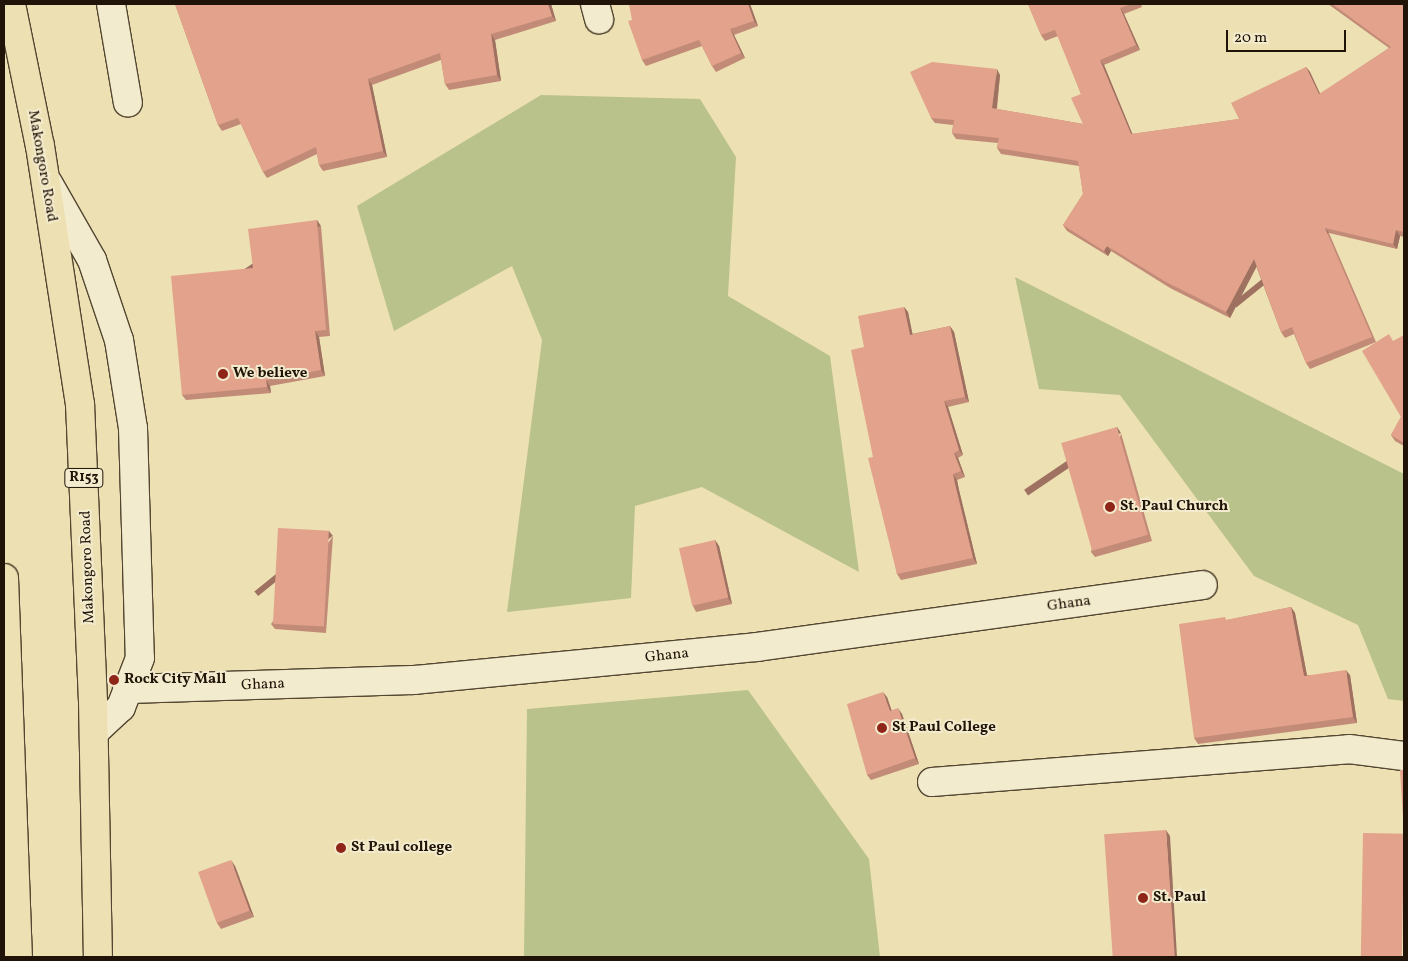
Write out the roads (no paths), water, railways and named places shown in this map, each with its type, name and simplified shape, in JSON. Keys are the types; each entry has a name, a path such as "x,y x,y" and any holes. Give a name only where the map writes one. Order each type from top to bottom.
{"main road":[{"name":"Makongoro Road","path":"11,4 44,173 80,404 94,732 98,957"},
{"path":"4,578 6,712 18,957"}],"street":[{"path":"111,4 128,103"},
{"path":"44,173 53,196 92,260 119,340 133,428 140,658 121,707 94,732"},
{"name":"Ghana","path":"127,689 424,680 757,647 1203,585"},
{"path":"932,782 1349,749 1404,756"}],"place":[{"name":"We believe","path":"223,374"},
{"name":"St. Paul Church","path":"1110,507"},
{"name":"Rock City Mall","path":"114,680"},
{"name":"St Paul College","path":"882,728"},
{"name":"St Paul college","path":"341,848"},
{"name":"St. Paul","path":"1143,898"}]}
